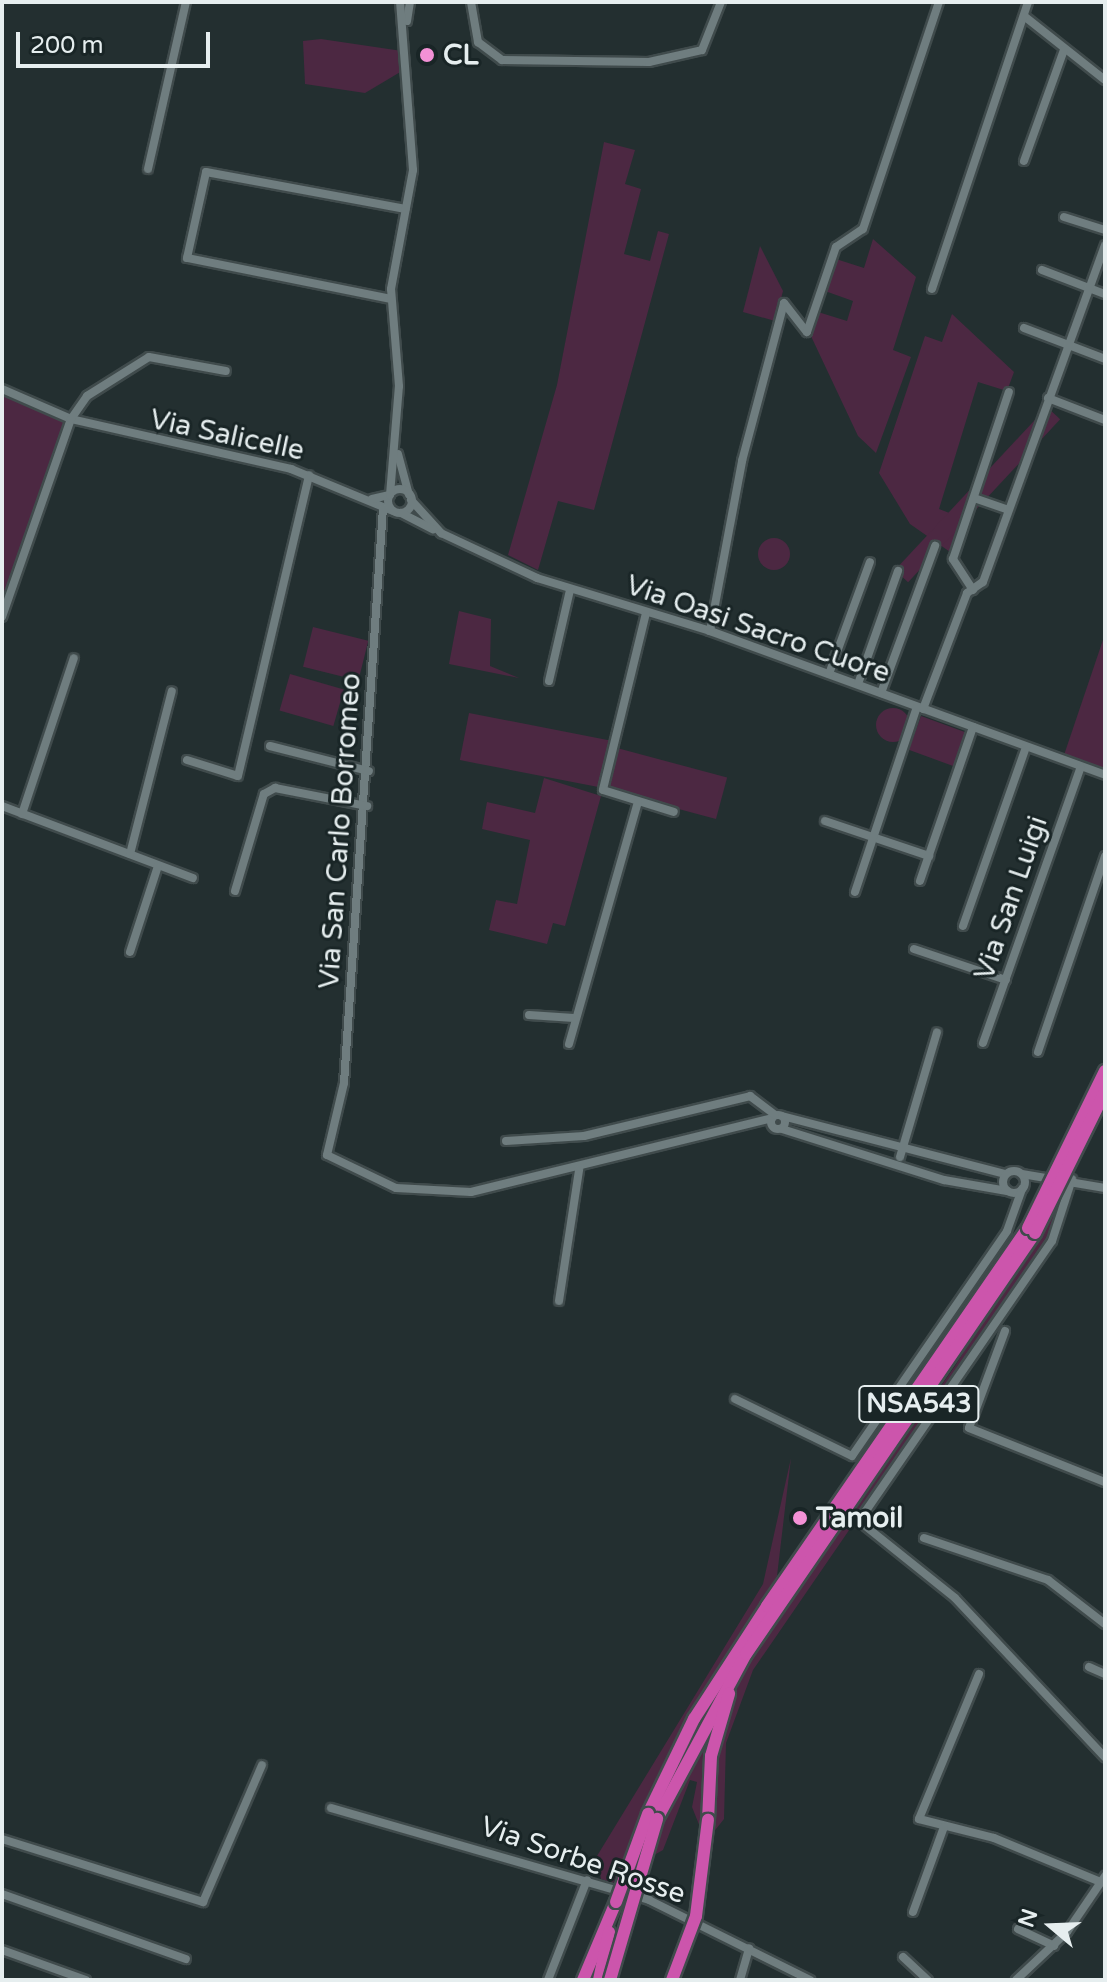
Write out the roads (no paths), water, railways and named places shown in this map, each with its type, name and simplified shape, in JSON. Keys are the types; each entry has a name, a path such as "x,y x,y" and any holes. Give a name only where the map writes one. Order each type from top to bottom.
{"highway":[{"name":"NSA543","path":"610,1980 652,1817 746,1654 1032,1230 1105,1071"},
{"path":"1032,1230 1105,1092"},
{"name":"NSA543","path":"583,1980 694,1719 789,1572 1032,1230"},
{"name":"NSA543","path":"672,1980 696,1916 716,1733 746,1654"},
{"name":"NSA543","path":"599,1980 616,1902"}],"street":[{"path":"148,169 186,2"},
{"name":"Via Oasi Sacro Cuore","path":"397,512 390,495 396,442 391,299 406,209 410,85 406,26 400,2"},
{"name":"Via Oasi Sacro Cuore","path":"406,26 410,2"},
{"path":"472,7 478,42 502,60 649,62 702,50 721,2"},
{"path":"710,631 742,461 784,303 807,332 836,247 863,229 939,2"},
{"path":"932,289 1028,2"},
{"path":"1024,16 1105,80"},
{"path":"1024,161 1064,50"},
{"path":"391,299 187,258 206,172 406,209"},
{"path":"1064,217 1105,230"},
{"path":"855,892 920,708 973,590 983,582 1105,245"},
{"path":"1042,270 1105,294"},
{"path":"1024,328 1105,359"},
{"path":"2,617 71,419 95,387 149,357 226,371"},
{"name":"Via Salicelle","path":"2,389 71,419 309,475 372,499"},
{"path":"973,590 953,559 1009,392"},
{"path":"1048,398 1105,420"},
{"name":"Via Oasi Sacro Cuore","path":"396,442 411,498 441,533 570,590 710,631 1105,775"},
{"path":"187,760 238,776 309,475"},
{"path":"372,499 390,495 411,498"},
{"path":"397,512 411,498"},
{"path":"974,498 1008,510"},
{"path":"372,499 383,508 441,533"},
{"name":"Via San Carlo Borromeo","path":"383,508 367,806 344,1083 327,1155 396,1188 437,1193 579,1170"},
{"path":"881,693 935,546"},
{"path":"829,674 870,562"},
{"path":"858,684 898,571"},
{"path":"549,681 570,590"},
{"path":"646,613 603,790 674,812"},
{"path":"22,814 74,658"},
{"path":"130,854 172,691"},
{"path":"920,881 973,727"},
{"path":"270,746 369,771"},
{"path":"963,926 1026,747"},
{"name":"Via San Luigi","path":"983,1043 1081,767"},
{"path":"235,891 264,794 275,788 367,806"},
{"path":"569,1044 638,802"},
{"path":"2,806 193,878"},
{"path":"825,821 929,856"},
{"path":"1038,1052 1105,856"},
{"path":"130,952 158,866"},
{"path":"914,949 1006,980"},
{"path":"529,1015 574,1018"},
{"path":"897,1165 937,1032"},
{"path":"506,1141 584,1136 750,1096 777,1121 809,1136 897,1165 1007,1191 1037,1174 1105,1188"},
{"path":"559,1301 579,1170 777,1121 812,1126 901,1152 1005,1174 1023,1182"},
{"path":"809,1136 812,1126"},
{"path":"1005,1174 1007,1191"},
{"path":"1072,1179 1052,1241 859,1521 955,1598 1105,1757"},
{"path":"735,1399 852,1456 1007,1231 1023,1182"},
{"path":"1005,1331 969,1428 1105,1482"},
{"path":"924,1538 1048,1580 1105,1624"},
{"path":"1089,1667 1105,1674"},
{"path":"979,1674 919,1819 994,1838 1103,1879 1054,1946 1016,1980"},
{"path":"2,1839 203,1902 262,1765"},
{"name":"Via Sorbe Rosse","path":"331,1808 587,1880 749,1948 810,1980"},
{"path":"913,1912 944,1827"},
{"path":"548,1980 587,1880"},
{"path":"2,1894 186,1959"},
{"path":"1018,1929 1054,1946"},
{"path":"740,1980 749,1948"},
{"path":"2,1950 86,1980"},
{"path":"903,1957 928,1980"}],"place":[{"name":"CL","path":"427,55"},
{"name":"Tamoil","path":"800,1518"}]}
